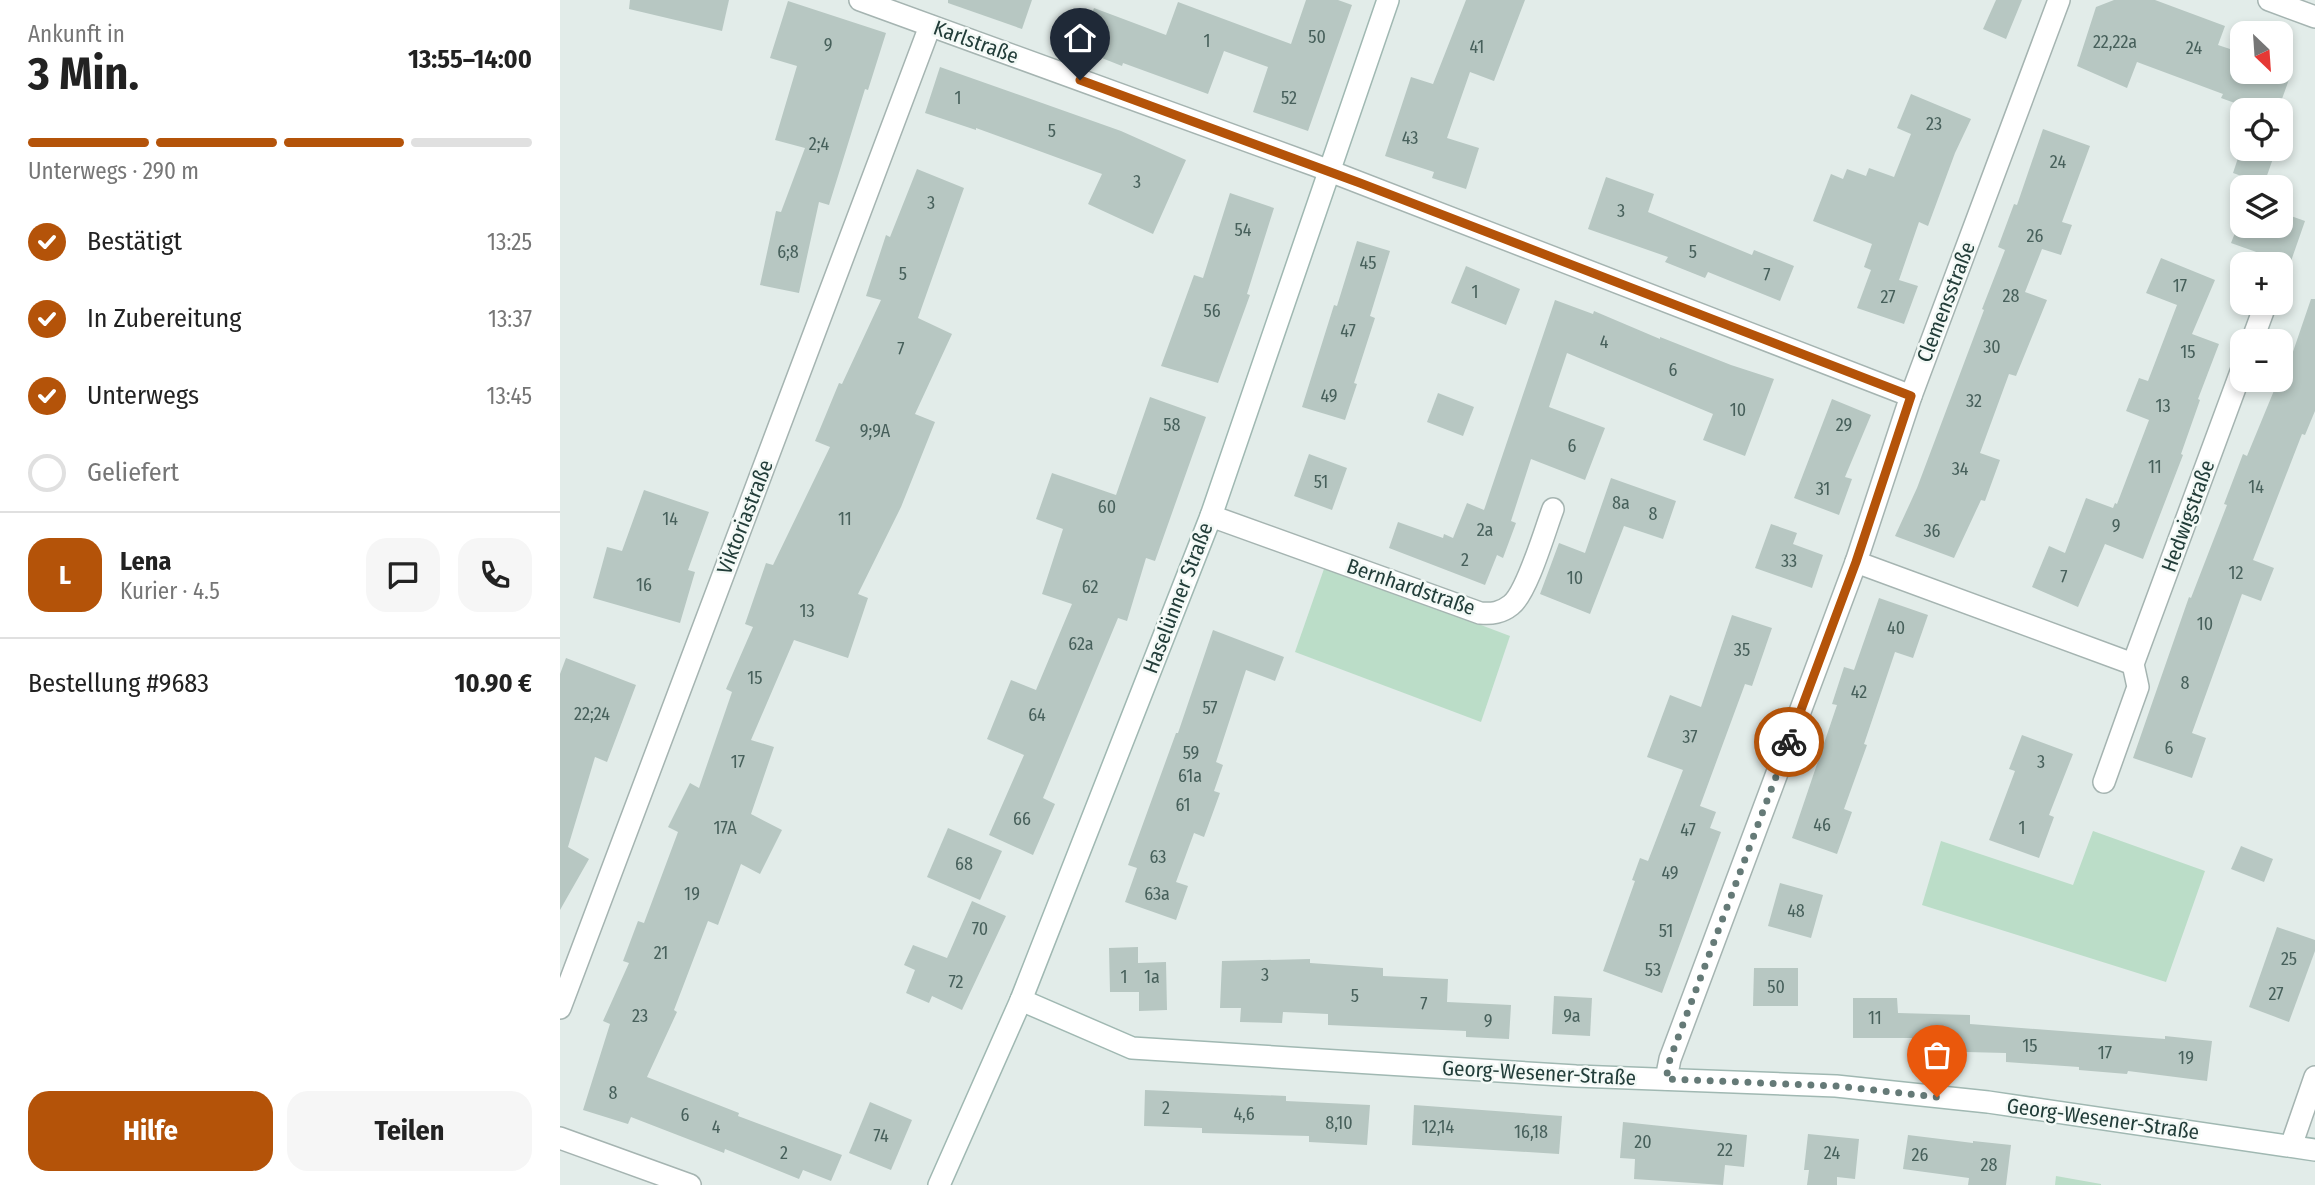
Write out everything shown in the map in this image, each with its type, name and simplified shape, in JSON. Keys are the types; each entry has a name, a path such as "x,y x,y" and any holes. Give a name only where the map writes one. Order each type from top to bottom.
{"street":[{"name":"Karlstraße","path":"860,0 1329,171 1911,396"},
{"name":"Haselünner Straße","path":"939,1185 1021,1000 1211,516 1388,0"},
{"name":"Clemensstraße","path":"1666,1079 1670,1059 1856,562 1911,396 2059,0"},
{"path":"2269,0 2315,17"},
{"name":"Viktoriastraße","path":"560,1008 930,26"},
{"name":"Hedwigstraße","path":"2104,782 2138,687 2133,664 2234,392"},
{"name":"Bernhardstraße","path":"1211,516 1480,612 1494,614 1512,604 1521,592 1553,509"},
{"path":"1856,562 2133,664"},
{"name":"Georg-Wesener-Straße","path":"1021,1000 1132,1048 1576,1076 1836,1086 1987,1102 2315,1150"},
{"path":"2291,1146 2315,1077"},
{"path":"560,1138 690,1185"}],"green space":[{"path":"1325,566 1510,636 1481,722 1295,652"},
{"path":"2093,831 2205,871 2166,982 1922,905 1941,841 2073,885"},
{"path":"2056,1176 2101,1184 2101,1185 2055,1185"}],"building":[{"path":"630,0 729,0 722,31 629,9"},
{"path":"948,0 1032,0 1022,29 948,3"},
{"path":"1306,0 1338,0 1352,5 1308,131 1253,112 1268,67 1224,51 1208,94 1079,49 1094,8 1166,35 1178,2 1291,44"},
{"path":"1466,0 1525,0 1494,81 1470,72 1447,138 1479,148 1466,189 1432,178 1434,172 1385,156 1411,77 1433,84"},
{"path":"1996,0 2022,0 2006,39 1983,29"},
{"path":"2114,0 2155,0 2225,26 2218,45 2230,49 2230,84 2287,84 2282,98 2230,98 2230,101 2221,98 2223,94 2137,62 2127,88 2077,66 2096,7"},
{"path":"788,1 886,33 868,90 865,89 829,205 819,202 799,293 760,285 776,211 781,212 805,148 775,140 797,66 770,58"},
{"path":"940,67 1121,131 1186,160 1153,234 1088,204 1102,174 976,128 925,113"},
{"path":"1911,94 1971,119 1955,153 1928,226 1919,222 1899,280 1918,286 1904,324 1857,308 1871,270 1864,267 1872,244 1813,221 1831,174 1843,179 1847,169 1866,176 1869,168 1894,177 1911,134 1897,128"},
{"path":"2043,129 2090,146 2062,222 2072,225 2061,255 2042,249 2025,292 2047,300 2016,376 2009,374 1980,453 2000,460 1985,501 1981,500 1954,558 1895,536 1917,488 1984,310 1982,309 2005,250 1998,247 2014,204 2017,205"},
{"path":"2237,161 2272,161 2267,175 2233,173"},
{"path":"917,169 964,188 918,318 952,334 915,414 935,422 901,507 858,594 868,598 848,658 794,640 751,740 774,747 751,814 782,830 760,874 741,864 718,925 708,921 674,1010 677,1012 647,1077 739,1113 738,1116 842,1155 831,1181 803,1170 799,1179 725,1149 724,1153 631,1117 628,1124 583,1110 610,1024 603,1021 629,963 623,961 638,921 644,923 678,832 668,827 690,783 699,788 732,692 726,689 753,627 745,624 766,563 773,565 830,447 815,441 839,383 842,384 881,300 866,296 886,235 890,237"},
{"path":"1606,177 1654,194 1648,212 1752,255 1754,250 1794,266 1780,301 1708,272 1705,278 1665,262 1668,257 1588,229"},
{"path":"1230,193 1274,208 1247,294 1250,295 1218,383 1161,366 1194,275 1203,278"},
{"path":"2293,217 2305,221 2293,255 2293,252 2256,252 2231,243 2233,238 2293,238"},
{"path":"1357,241 1390,251 1370,316 1375,318 1345,420 1302,407"},
{"path":"2161,258 2215,280 2192,334 2219,344 2198,399 2200,400 2181,454 2183,455 2143,559 2105,544 2078,607 2032,587 2049,546 2065,553 2086,498 2113,508 2115,503 2117,504 2149,420 2126,411 2139,378 2148,381 2177,305 2146,293"},
{"path":"1466,266 1520,289 1506,325 1451,303"},
{"path":"2311,299 2315,299 2315,411 2305,435 2302,434 2253,560 2274,568 2261,601 2242,594 2192,733 2206,738 2192,778 2133,758 2189,597 2191,598 2227,505 2224,504 2243,454 2247,456 2273,392 2293,392 2293,352"},
{"path":"1555,300 1593,314 1594,311 1660,339 1774,379 1745,456 1703,440 1713,414 1567,353 1549,407 1605,428 1585,480 1531,459 1511,521 1516,523 1503,558 1497,555 1485,585 1389,548 1398,522 1443,538 1444,534 1453,538 1467,503 1484,510"},
{"path":"1438,393 1474,407 1463,436 1427,422"},
{"path":"1150,397 1206,417 1155,561 1146,558 1127,621 1118,618 1043,798 1055,804 1033,855 989,835 1024,755 987,739 1011,680 1036,690 1072,604 1042,594 1063,529 1036,519 1052,473 1116,495"},
{"path":"1832,399 1871,415 1845,477 1852,479 1839,515 1794,498"},
{"path":"1309,454 1347,468 1332,510 1294,496"},
{"path":"1611,478 1676,501 1663,539 1624,526 1590,614 1540,594 1559,543 1585,553"},
{"path":"644,490 709,512 688,570 695,572 680,623 593,598 607,547 622,551"},
{"path":"1771,524 1797,533 1793,544 1823,555 1812,588 1755,568"},
{"path":"1879,598 1928,615 1913,658 1895,652 1864,744 1867,745 1844,809 1852,812 1837,854 1792,838 1837,705 1832,704 1844,667 1854,670"},
{"path":"1732,615 1772,628 1752,686 1745,684 1700,806 1716,812 1710,828 1721,832 1662,993 1603,971 1635,881 1632,880 1640,858 1648,861 1683,770 1647,757 1670,695 1701,707"},
{"path":"1213,630 1284,657 1275,681 1246,670 1216,762 1223,765 1214,791 1220,793 1204,837 1194,833 1176,882 1188,886 1176,920 1125,902 1137,868 1128,865 1178,733"},
{"path":"566,658 636,685 607,762 595,757 568,847 589,859 560,910 560,674"},
{"path":"2022,735 2073,754 2049,815 2054,817 2039,858 1989,840 2015,771 2009,769"},
{"path":"948,828 1002,851 980,900 927,877"},
{"path":"2241,846 2273,859 2264,882 2231,869"},
{"path":"1780,883 1823,895 1811,938 1768,926"},
{"path":"972,901 1006,916 962,1010 932,996 929,1003 906,993 915,970 904,965 913,945 947,958"},
{"path":"2277,927 2315,940 2315,951 2289,1022 2249,1007"},
{"path":"1138,947 1138,963 1166,962 1167,1010 1139,1011 1139,992 1110,992 1109,948"},
{"path":"1310,959 1310,963 1383,968 1383,976 1448,979 1447,1002 1511,1005 1509,1039 1466,1037 1466,1031 1328,1025 1328,1014 1283,1012 1282,1023 1240,1022 1241,1008 1220,1008 1222,961"},
{"path":"1754,968 1798,968 1798,1006 1753,1006"},
{"path":"1554,996 1592,998 1590,1036 1552,1034"},
{"path":"1853,998 1897,998 1898,1013 1970,1015 1970,1024 2212,1041 2207,1081 2128,1071 2127,1074 2079,1070 2079,1067 2006,1062 2006,1053 1926,1051 1926,1038 1853,1038"},
{"path":"1145,1090 1286,1096 1286,1101 1370,1105 1367,1145 1309,1142 1309,1136 1202,1133 1202,1128 1144,1126"},
{"path":"870,1102 912,1120 891,1170 849,1153"},
{"path":"1414,1105 1562,1116 1559,1154 1412,1145"},
{"path":"1623,1122 1747,1135 1744,1167 1725,1165 1723,1185 1634,1179 1635,1159 1620,1158"},
{"path":"1808,1134 1859,1139 1855,1179 1837,1177 1837,1185 1807,1185 1809,1170 1804,1170"},
{"path":"1908,1135 2011,1145 2006,1185 1968,1185 1969,1178 1903,1169"}],"way so far":[{"path":"1789,742 1670,1059 1666,1079 1836,1086 1937,1097"}],"route":[{"path":"1080,80 1360,183 1911,396 1856,562 1789,742"}]}
